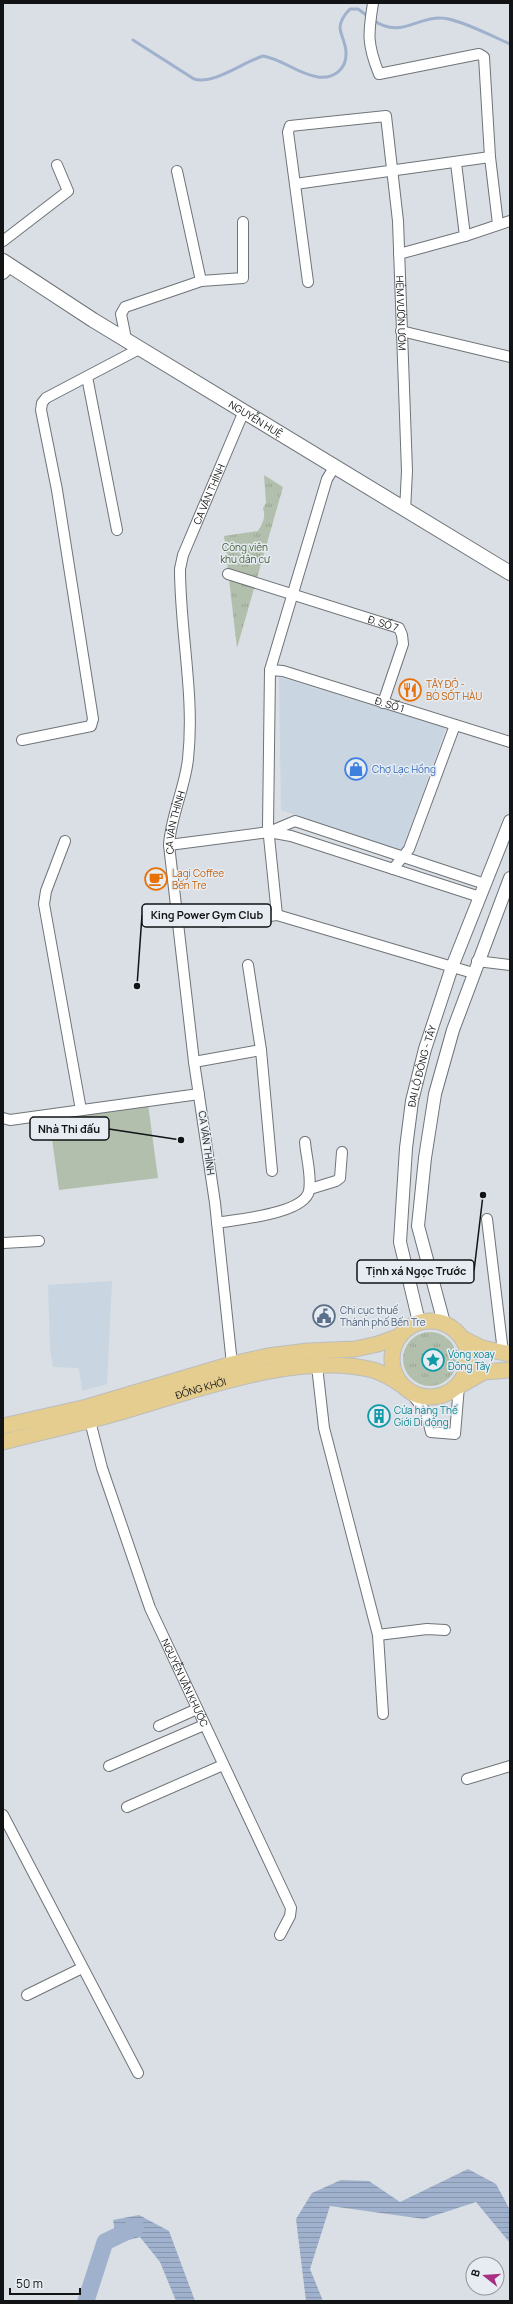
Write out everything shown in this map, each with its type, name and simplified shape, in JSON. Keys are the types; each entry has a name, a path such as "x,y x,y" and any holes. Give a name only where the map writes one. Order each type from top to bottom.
{"main road":[{"name":"NGUYỄN HUỆ","path":"6,267 335,466 405,511 510,573"},
{"path":"459,1386 466,1374 469,1361 468,1349 462,1338 454,1329 444,1323 432,1321 420,1322 408,1328 400,1336 394,1347 392,1359 394,1372 405,1388 422,1397 436,1398 448,1394 484,1372 510,1370"},
{"name":"ĐỒNG KHỞI","path":"3,1426 87,1407 232,1364 268,1356 308,1351 355,1349 378,1344 400,1336"},
{"path":"462,1338 482,1348 506,1353"},
{"name":"ĐỒNG KHỞI","path":"3,1442 90,1421 235,1379 270,1371 317,1366 357,1367 375,1370 405,1388"}],"street":[{"path":"373,3 368,34 371,53 379,74 482,54 486,61 490,157 498,224"},
{"name":"HẺM VƯỜN ƯƠM","path":"295,184 288,132 290,126 386,116 394,171 399,254 407,471 405,511"},
{"path":"308,282 295,184 456,163 490,157"},
{"path":"456,163 465,236"},
{"path":"3,240 68,191 57,165"},
{"path":"177,171 201,281"},
{"path":"399,254 465,236 510,221"},
{"path":"126,339 121,314 125,308 201,281 243,278 243,222"},
{"path":"401,331 510,357"},
{"path":"22,740 91,726 93,723 58,498 41,410 42,403 46,398 142,348"},
{"path":"88,377 116,530"},
{"name":"CA VĂN THỈNH","path":"232,1364 217,1223 194,1062 169,845 170,826 188,759 190,713 180,569 183,555 244,411"},
{"path":"277,915 269,832 270,670 327,479 335,466"},
{"path":"228,574 293,594"},
{"name":"Đ. SỐ 7","path":"293,594 399,628 402,635 402,644 383,703"},
{"name":"Đ. SỐ 1","path":"270,670 283,671 510,742"},
{"path":"393,869 409,849 455,725"},
{"path":"169,845 269,832 295,821 485,884"},
{"name":"ĐẠI LỘ ĐÔNG - TÂY","path":"420,1322 400,1242 406,1148 416,1086 425,1049 452,967 510,821"},
{"path":"269,832 291,836 480,897"},
{"path":"65,841 46,891 44,904 81,1110"},
{"name":"ĐẠI LỘ ĐÔNG - TÂY","path":"444,1323 418,1226 424,1158 436,1094 453,1030 475,967 510,878"},
{"path":"223,922 277,915 452,967 510,965"},
{"path":"248,965 261,1050 272,1171"},
{"path":"194,1062 261,1050"},
{"path":"3,1118 10,1120 199,1094"},
{"path":"217,1223 291,1208 303,1200 310,1189 305,1142"},
{"path":"310,1189 336,1181 340,1178 342,1152"},
{"path":"487,1218 506,1353"},
{"path":"3,1243 39,1241"},
{"path":"317,1366 324,1428 378,1634 384,1714"},
{"path":"405,1388 426,1412 431,1432 455,1434 459,1386"},
{"name":"NGUYỄN VĂN KHƯỚC","path":"90,1421 102,1468 150,1608 291,1908 290,1916 280,1935"},
{"path":"378,1634 427,1629 445,1630"},
{"path":"159,1726 197,1709"},
{"path":"109,1766 204,1725"},
{"path":"127,1806 223,1765"},
{"path":"467,1779 510,1766"},
{"path":"3,1815 138,2074"},
{"path":"27,1995 82,1968"}],"shaded area":[{"name":"Chợ Lạc Hồng","path":"279,677 446,728 402,851 281,810"},
{"path":"112,1281 107,1384 82,1391 79,1368 53,1367 50,1349 48,1285"}],"green space":[{"name":"Công viên khu dân cư","path":"264,475 283,487 237,648 224,536 258,531 264,520 263,508 266,503"},
{"path":"148,1104 158,1178 59,1190 49,1117"},
{"path":"425,1332 435,1332 445,1336 453,1344 457,1354 457,1364 453,1374 445,1382 435,1386 425,1386 415,1382 407,1374 403,1364 403,1354 407,1344 415,1336"}],"water":[{"path":"468,2169 496,2184 510,2210 510,2243 476,2202 424,2219 330,2206 310,2269 323,2301 306,2301 296,2219 312,2193 341,2180 369,2181 400,2202"},
{"path":"139,2215 169,2231 195,2301 176,2301 160,2262 140,2237 117,2243 113,2220"}],"waterway":[{"path":"133,40 194,79 210,79 263,56 277,60 304,73 324,77 338,72 342,68 346,58 346,49 340,28 346,13 350,9 358,9 369,17"},
{"path":"373,20 392,28 408,26 432,19 448,19 476,28 510,44"},
{"path":"86,2301 105,2242 136,2227"}],"place":[{"name":"TÂY ĐÔ - BÒ SỐT HÀU","path":"410,690"},
{"name":"Chợ Lạc Hồng","path":"356,769"},
{"name":"Lagi Coffee Bến Tre","path":"156,879"},
{"name":"King Power Gym Club","path":"137,986"},
{"name":"Nhà Thi đấu","path":"181,1140"},
{"name":"Tịnh xá Ngọc Trước","path":"483,1195"},
{"name":"Chi cục thuế Thành phố Bến Tre","path":"324,1316"},
{"name":"Vòng xoay Đông Tây","path":"433,1360"},
{"name":"Cửa hàng Thế Giới Di động","path":"379,1416"}]}
